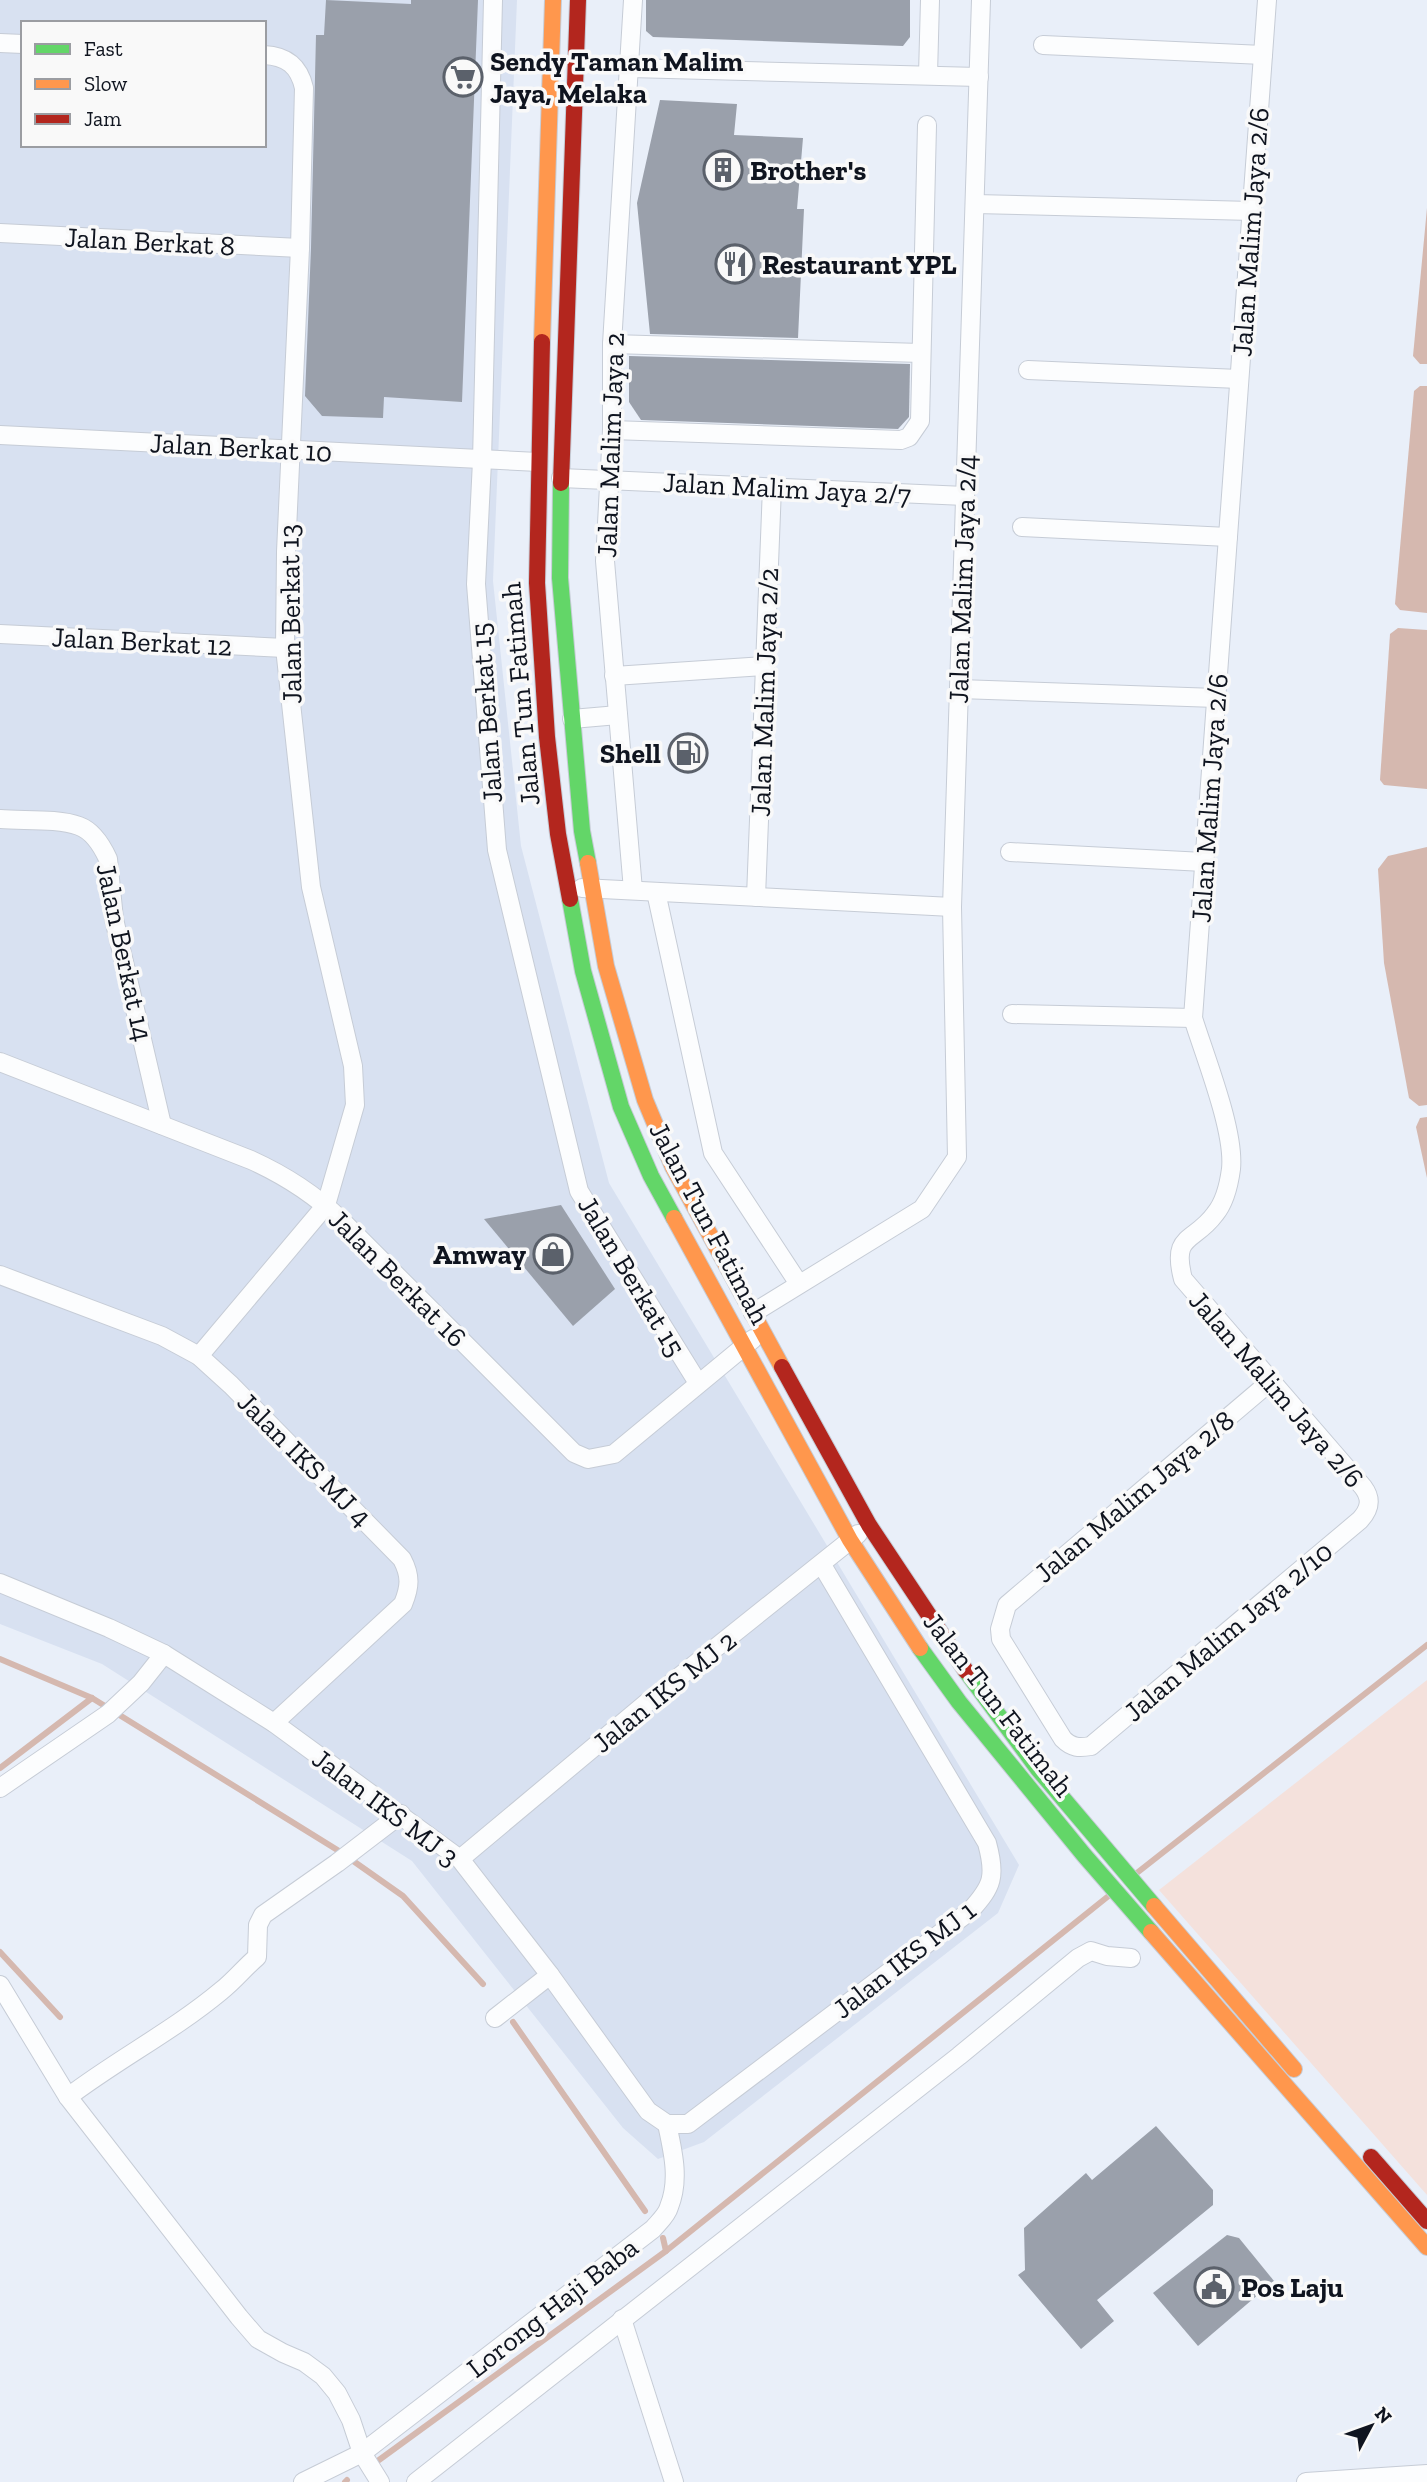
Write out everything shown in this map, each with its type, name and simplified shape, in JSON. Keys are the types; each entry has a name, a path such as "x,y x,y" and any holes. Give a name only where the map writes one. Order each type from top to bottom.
{"main road":[{"name":"Jalan Tun Fatimah","path":"553,0 536,560 547,737 558,834 583,971 621,1107 651,1176 850,1541 926,1657 959,1702 1084,1854 1427,2247"},
{"name":"Jalan Tun Fatimah","path":"578,0 559,561 582,831 607,966 645,1100 673,1167 869,1525 989,1706 1099,1843 1304,2080"},
{"path":"1357,2141 1427,2221"}],"street":[{"name":"Jalan Berkat 15","path":"492,0 482,461 476,584 497,850 579,1191 698,1383"},
{"name":"Jalan Malim Jaya 2","path":"633,0 612,344 612,430 605,561 633,890"},
{"path":"928,75 930,0"},
{"name":"Jalan Malim Jaya 2/4","path":"799,1284 922,1209 957,1157 951,907 981,0"},
{"name":"Jalan Malim Jaya 2/6","path":"1267,0 1193,1018 1232,1153 1225,1196 1215,1215 1182,1244 1178,1255 1183,1279 1369,1494 1369,1503"},
{"path":"0,43 21,44"},
{"path":"1044,45 1263,55"},
{"name":"Jalan Berkat 13","path":"266,55 290,60 301,74 304,88 300,248 286,552 285,648 311,887 356,1084 353,1118 326,1205"},
{"path":"630,68 979,77"},
{"path":"612,430 901,440 909,437 919,421 927,125"},
{"path":"975,204 1251,211"},
{"name":"Jalan Berkat 8","path":"0,233 300,248"},
{"path":"612,344 921,353"},
{"path":"1028,370 1239,379"},
{"name":"Jalan Berkat 10","path":"0,435 538,462"},
{"name":"Jalan Malim Jaya 2/7","path":"561,478 965,496"},
{"name":"Jalan Malim Jaya 2/2","path":"756,897 772,487"},
{"path":"1021,527 1228,537"},
{"name":"Jalan Berkat 12","path":"0,634 285,648"},
{"path":"614,676 765,666"},
{"path":"959,689 1216,698"},
{"path":"572,719 618,715"},
{"name":"Jalan Berkat 14","path":"0,819 80,826 99,842 104,850 108,859 114,919 162,1125"},
{"path":"1010,852 1205,862"},
{"path":"568,888 951,907"},
{"path":"656,891 713,1153 799,1284 753,1313"},
{"path":"1012,1014 1193,1018"},
{"name":"Jalan Berkat 16","path":"0,1062 271,1169 289,1179 326,1205 574,1453 588,1459 614,1454 763,1332"},
{"path":"199,1356 326,1205"},
{"name":"Jalan IKS MJ 4","path":"0,1275 162,1336 199,1356 231,1385 402,1559 409,1572 410,1587 403,1604 274,1723"},
{"name":"Jalan Malim Jaya 2/8","path":"1079,1748 1063,1740 1001,1639 1000,1629 1007,1605 1271,1381"},
{"name":"Jalan Malim Jaya 2/10","path":"1079,1748 1091,1746 1360,1520 1368,1511 1369,1503"},
{"name":"Jalan IKS MJ 2","path":"460,1859 869,1525"},
{"name":"Jalan IKS MJ 1","path":"667,2124 688,2124 970,1911 989,1890 993,1863 988,1843 822,1565"},
{"name":"Jalan IKS MJ 3","path":"0,1584 97,1623 164,1654 274,1723 460,1859 550,1975 648,2111 667,2124"},
{"path":"0,1788 108,1714 141,1683 164,1654"},
{"path":"68,2096 145,2046 223,1990 257,1957 258,1925 263,1915 401,1814"},
{"path":"416,2482 959,2056 1078,1958 1091,1951 1107,1956 1131,1958"},
{"path":"495,2018 550,1975"},
{"path":"0,1985 68,2096 258,2339 304,2362 323,2376 337,2393 351,2420 362,2453 380,2482"},
{"name":"Lorong Haji Baba","path":"303,2482 362,2453 653,2229 669,2210 674,2186 675,2158 667,2124"},
{"path":"622,2319 674,2482"},
{"path":"1306,2482 1427,2474"}],"shaded area":[{"path":"0,0 517,0 493,581 521,846 609,1183 1019,1865 998,1913 704,2142 658,2159 623,2128 412,1861 102,1664 0,1624"},
{"path":"1427,208 1427,364 1420,364 1413,356"},
{"path":"1420,386 1427,386 1427,613 1400,610 1395,604 1414,391"},
{"path":"1398,628 1427,630 1427,789 1384,785 1380,780 1390,634"},
{"path":"1427,847 1427,1105 1419,1106 1409,1098 1384,963 1378,869 1388,856"},
{"path":"1427,1117 1427,1178 1416,1127 1420,1118"},
{"path":"1427,1680 1427,2195 1159,1890"}],"building":[{"path":"326,0 411,4 411,0 478,0 462,402 384,397 383,418 322,416 305,396 316,35 324,35"},
{"path":"646,0 910,0 910,37 903,46 653,37 646,31"},
{"path":"660,100 737,104 734,135 803,138 797,209 804,209 798,338 650,334 637,203"},
{"path":"629,356 910,364 909,417 898,429 641,420 629,402"},
{"name":"Amway","path":"561,1205 615,1289 573,1326 484,1219"},
{"path":"1156,2126 1213,2190 1213,2205 1097,2300 1114,2321 1081,2349 1018,2275 1025,2270 1024,2228 1086,2173 1092,2180"},
{"name":"Pos Laju","path":"1227,2235 1239,2238 1274,2281 1198,2346 1153,2293"}],"waterway":[{"path":"1133,1876 1427,1645"},
{"path":"0,1659 92,1698 339,1851 403,1896 483,1984"},
{"path":"0,1768 92,1698"},
{"path":"379,2460 666,2251 1111,1894"},
{"path":"0,1952 60,2017"},
{"path":"513,2022 645,2211"},
{"path":"663,2238 666,2251"}],"traffic: fast":[{"path":"561,483 560,578 582,831 588,863"},
{"path":"570,899 583,971 621,1107 651,1176 674,1218"},
{"path":"920,1648 959,1702 1151,1932"},
{"path":"966,1671 1038,1769 1154,1906"}],"traffic: slow":[{"path":"542,342 553,0"},
{"path":"588,863 606,966 645,1100 673,1167 782,1367"},
{"path":"674,1218 850,1540 920,1648"},
{"path":"1154,1906 1294,2069"},
{"path":"1151,1932 1427,2247"}],"traffic: jam":[{"path":"561,483 578,0"},
{"path":"542,342 537,583 547,737 558,834 570,899"},
{"path":"782,1367 869,1525 966,1671"},
{"path":"1371,2157 1427,2221"}],"place":[{"name":"Sendy Taman Malim Jaya, Melaka","path":"463,77"},
{"name":"Brother's","path":"723,170"},
{"name":"Restaurant YPL","path":"735,264"},
{"name":"Shell","path":"688,753"},
{"name":"Amway","path":"553,1254"},
{"name":"Pos Laju","path":"1214,2287"}]}
